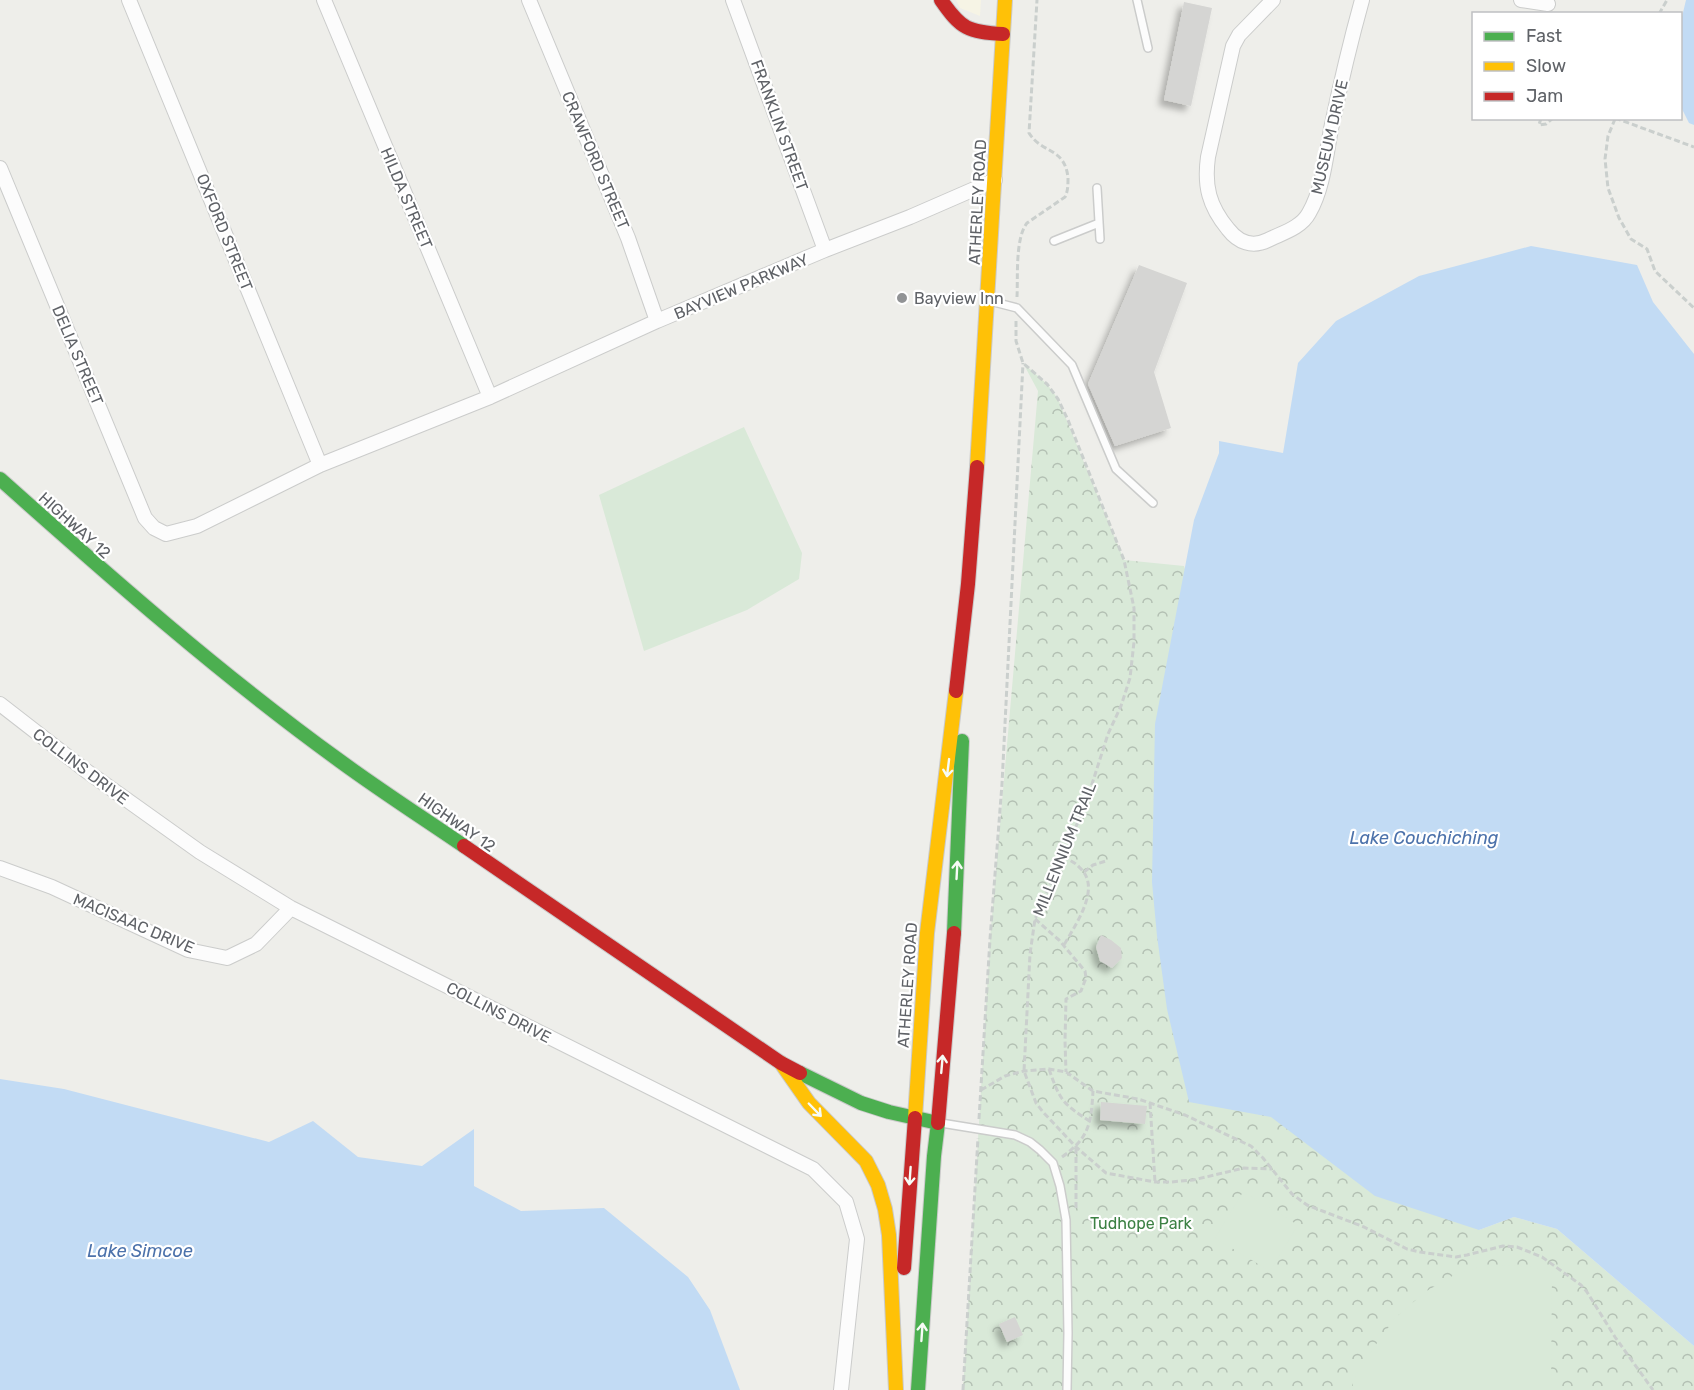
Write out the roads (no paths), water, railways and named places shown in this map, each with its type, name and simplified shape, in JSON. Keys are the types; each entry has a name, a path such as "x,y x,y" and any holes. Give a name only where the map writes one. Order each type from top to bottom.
{"main road":[{"path":"941,0 960,26 975,32 1003,34"},
{"name":"ATHERLEY ROAD","path":"896,1390 927,933 968,584 978,460 1005,0"},
{"name":"HIGHWAY 12","path":"0,479 116,583 228,675 340,761 782,1063 862,1103 938,1123"},
{"name":"ATHERLEY ROAD","path":"918,1390 934,1156 954,929 968,584"},
{"path":"782,1063 801,1095 856,1151 869,1166 877,1182 887,1215 890,1235 896,1390"}],"street":[{"name":"OXFORD STREET","path":"129,0 320,465"},
{"name":"HILDA STREET","path":"324,0 490,397"},
{"name":"CRAWFORD STREET","path":"529,0 628,238 657,321"},
{"name":"FRANKLIN STREET","path":"733,0 825,250"},
{"name":"MUSEUM DRIVE","path":"1273,0 1239,34 1233,46 1206,175 1211,202 1228,231 1238,239 1254,244 1299,225 1310,212 1320,184 1347,55 1362,0"},
{"path":"1521,0 1548,4"},
{"name":"DELIA STREET","path":"0,168 145,518 154,528 166,534 197,526 320,465"},
{"name":"BAYVIEW PARKWAY","path":"320,465 490,397 657,321 995,180"},
{"name":"COLLINS DRIVE","path":"0,704 85,770 200,852 291,908 813,1169 846,1202 857,1239 841,1390"},
{"name":"MACISAAC DRIVE","path":"0,868 52,887 188,950 227,958 256,944 291,908"}],"lane":[{"path":"1137,0 1148,48"},
{"path":"1097,188 1100,239"},
{"path":"1054,241 1099,223"},
{"path":"988,300 1017,308 1072,365 1116,469 1153,503"},
{"path":"938,1123 1015,1135 1040,1150 1053,1163 1066,1220 1067,1390"}],"water":[{"path":"1686,0 1694,0 1694,125 1689,123 1682,109 1682,17"},
{"name":"Lake Couchiching","path":"1531,246 1637,265 1653,302 1694,354 1694,1346 1557,1229 1514,1217 1479,1230 1375,1196 1271,1117 1189,1102 1167,1009 1152,882 1155,724 1194,520 1219,453 1219,441 1283,453 1298,363 1336,321 1419,276"},
{"name":"Lake Simcoe","path":"0,1079 64,1089 269,1142 313,1121 358,1157 422,1166 474,1129 474,1186 521,1211 604,1208 688,1277 710,1310 740,1390 0,1390"}],"place":[{"name":"Bayview Inn","path":"902,298"}],"park label":[{"name":"Tudhope Park","path":"1141,1223"}]}
